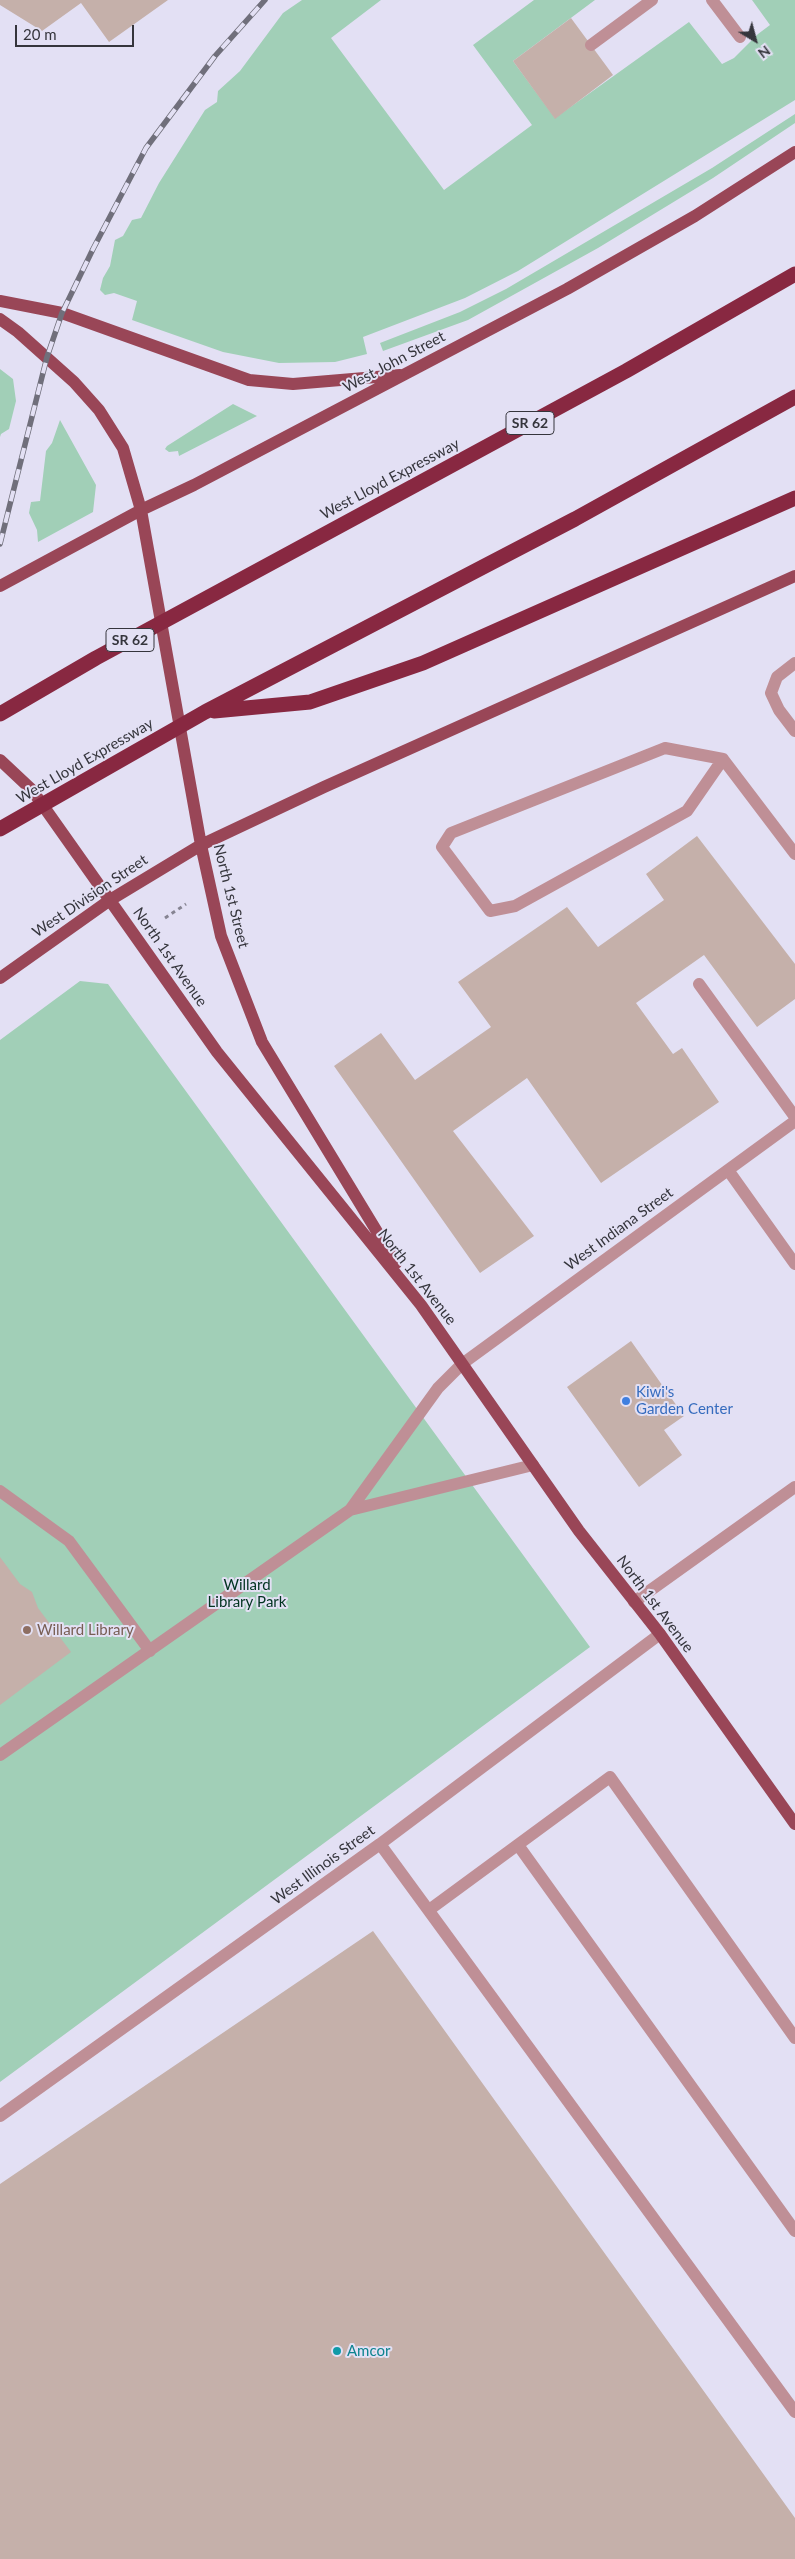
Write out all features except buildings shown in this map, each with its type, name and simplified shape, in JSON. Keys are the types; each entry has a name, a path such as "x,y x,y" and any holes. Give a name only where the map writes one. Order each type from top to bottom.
{"highway":[{"name":"West Lloyd Expressway","path":"0,714 96,658 626,372 795,274"},
{"name":"West Lloyd Expressway","path":"0,829 206,712 584,514 795,397"},
{"path":"206,712 310,702 423,663 795,498"}],"main road":[{"name":"West John Street","path":"0,586 141,510 194,485 567,289 695,216 795,152"},
{"path":"0,301 62,313 249,380 293,384 407,374"},
{"name":"North 1st Street","path":"0,319 18,332 74,382 99,410 123,448 141,510 201,845 221,936 262,1042 421,1305"},
{"name":"West Division Street","path":"0,978 110,900 201,845 324,787 795,576"},
{"name":"North 1st Avenue","path":"0,760 32,790 218,1052 421,1305 579,1531 660,1634 795,1823"}],"street":[{"path":"591,46 652,0"},
{"path":"712,0 740,37"},
{"path":"795,663 778,677 771,693 779,710 795,731"},
{"path":"723,759 687,811 515,906 490,911 442,847 451,833 665,748 723,759 795,854"},
{"path":"699,984 795,1117"},
{"name":"West Indiana Street","path":"350,1510 438,1388 462,1364 795,1122"},
{"path":"728,1170 795,1264"},
{"path":"0,1756 350,1510 533,1465"},
{"path":"634,1602 795,1487"},
{"path":"0,1490 69,1540 150,1652"},
{"name":"West Illinois Street","path":"0,2116 380,1844 660,1634"},
{"path":"429,1910 610,1777 795,2038"},
{"path":"380,1844 795,2412"},
{"path":"518,1845 795,2231"}],"path":[{"path":"165,918 191,901"}],"green space":[{"path":"302,0 381,0 331,38 444,190 532,125 473,45 534,0 595,0 513,61 555,118 689,22 722,64 734,58 770,25 752,0 795,0 795,100 518,271 465,298 363,337 367,354 335,362 279,363 223,352 132,320 137,301 114,293 105,295 100,290 103,278 110,266 115,240 123,236 132,220 141,218 159,183 205,110 217,102 218,91 240,71 283,13"},
{"path":"795,114 795,123 713,178 598,248 468,320 383,351 380,343 460,312 506,289 712,168"},
{"path":"0,369 13,379 16,401 9,429 1,434 0,437"},
{"path":"233,404 257,416 179,456 178,451 169,452 165,449 167,446"},
{"path":"60,420 96,485 93,512 38,542 37,530 29,513 31,502 40,501 46,451 52,443"},
{"name":"Willard Library Park","path":"80,981 108,984 590,1647 0,2082 0,1040"}],"railway":[{"path":"0,544 47,357 62,313 93,249 146,148 215,56 265,0"}],"place":[{"name":"Kiwi's Garden Center","path":"626,1401"},
{"name":"Willard Library","path":"27,1630"},
{"name":"Amcor","path":"337,2351"}]}
